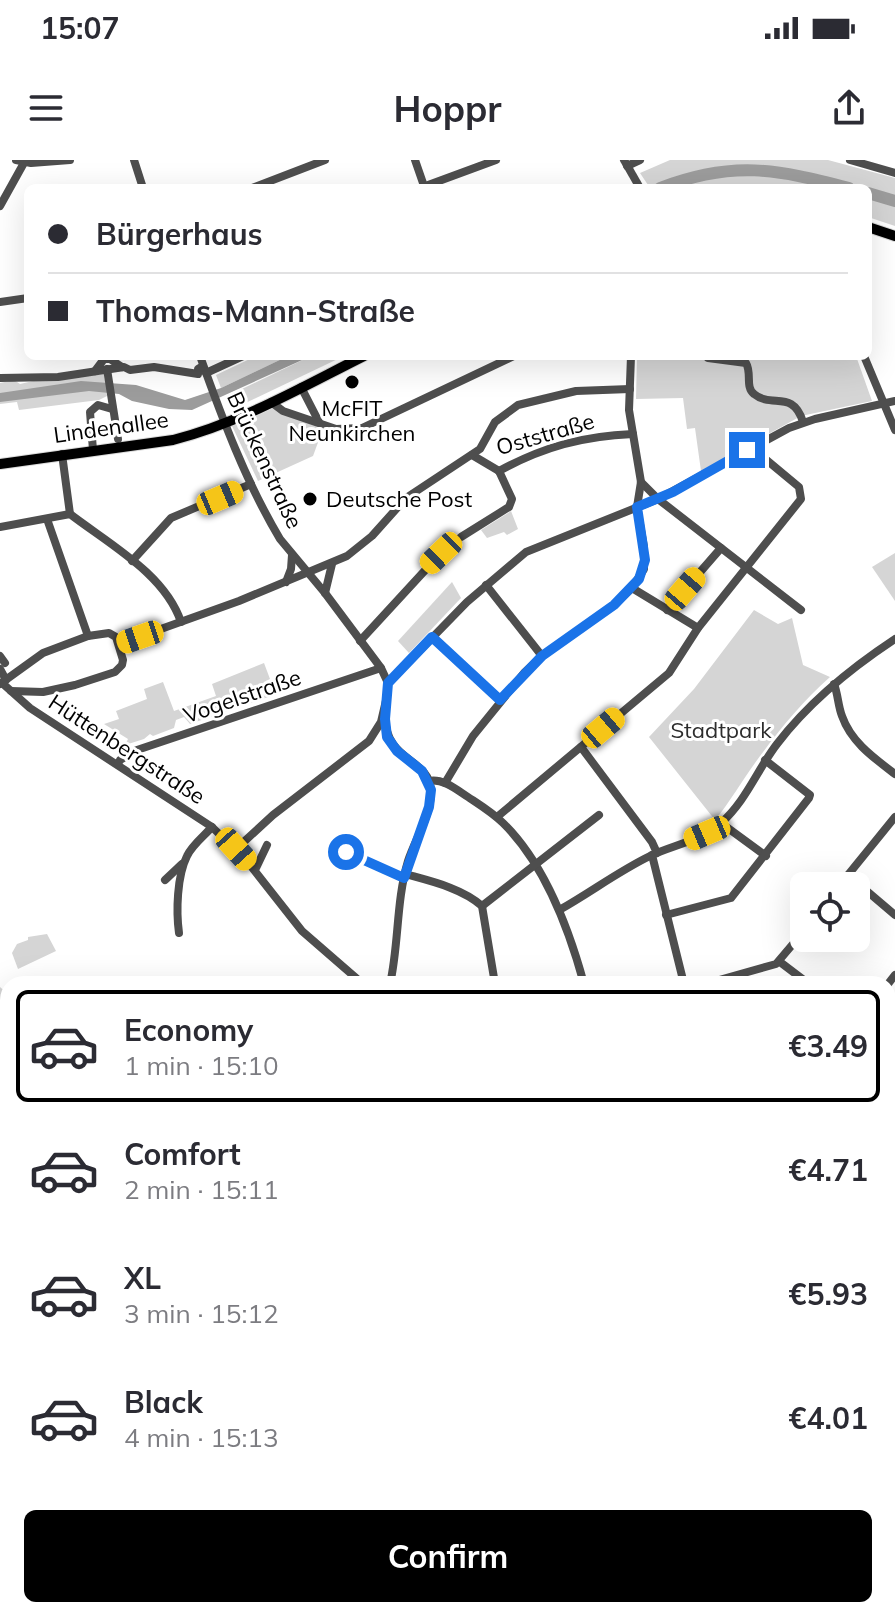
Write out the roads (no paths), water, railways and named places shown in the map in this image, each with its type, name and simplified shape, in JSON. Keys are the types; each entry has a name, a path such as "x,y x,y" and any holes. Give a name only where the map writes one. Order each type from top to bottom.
{"main road":[{"path":"872,228 895,236"},
{"name":"Lindenallee","path":"0,464 173,440 225,423 356,360"}],"street":[{"path":"0,206 22,161 70,160"},
{"path":"134,160 142,184"},
{"path":"262,184 325,160"},
{"path":"415,160 421,184"},
{"path":"430,184 496,160"},
{"path":"638,184 626,163 640,160"},
{"path":"850,160 873,163 895,173"},
{"path":"0,302 24,299"},
{"name":"Brückenstraße","path":"201,360 225,423 267,517 381,668 388,683"},
{"path":"0,378 58,377 110,367 130,370 154,367 198,374 198,369 206,373 234,360"},
{"path":"271,402 283,411 336,429 362,428 506,360"},
{"path":"445,783 473,736 500,700 542,656 590,624 632,588 644,569 637,507 641,482 633,434 631,360"},
{"path":"723,360 746,363 751,392 758,397 790,403 799,411 803,422"},
{"path":"866,360 895,430"},
{"path":"110,367 110,396 117,429"},
{"path":"301,387 319,423"},
{"path":"119,644 332,564 362,545 406,498 480,449 502,415 518,405 576,391 630,389"},
{"path":"397,751 387,737 388,683 486,585 526,552 658,499 803,422 895,401"},
{"path":"93,450 90,412 98,405 112,409"},
{"name":"Oststraße","path":"472,455 499,471 575,440 633,434"},
{"path":"497,817 669,673 698,628 801,494 799,487 752,448"},
{"path":"62,454 70,514 132,561 171,598 181,622"},
{"path":"360,641 441,553 509,507 512,499 499,471"},
{"path":"641,482 658,499 801,610"},
{"path":"132,561 171,518 251,484"},
{"path":"0,527 70,514"},
{"path":"47,519 88,636"},
{"path":"667,610 721,548"},
{"path":"286,582 292,554"},
{"path":"325,593 332,564"},
{"path":"486,585 542,656"},
{"path":"632,588 698,628"},
{"path":"3,682 43,653 88,636 109,633 119,644 123,660 115,672 43,692 10,691"},
{"path":"432,637 500,700"},
{"path":"561,909 654,854 707,833 721,823 743,800 765,760 796,721 834,684 895,639"},
{"name":"Hüttenbergstraße","path":"2,663 3,682 30,708 212,827 236,849 302,931 354,976"},
{"name":"Vogelstraße","path":"118,764 137,750 381,668"},
{"path":"834,684 848,729 869,754 895,774"},
{"path":"236,849 273,815 369,741 381,722 386,706"},
{"path":"369,741 381,742 397,751 422,771 429,781 429,807 405,876 391,976"},
{"path":"581,747 652,842 682,976"},
{"path":"666,915 731,898 810,796 765,760"},
{"path":"429,781 435,779 445,783 497,817 512,834 561,909 582,976"},
{"path":"482,906 599,815"},
{"path":"850,872 895,817"},
{"path":"721,823 766,856"},
{"path":"165,880 212,827"},
{"path":"336,840 346,852 405,876 450,888 482,906 494,976"},
{"path":"256,868 267,845"},
{"path":"179,933 185,860"},
{"path":"870,894 895,915"},
{"path":"732,976 780,962 790,949"},
{"path":"780,962 798,976"}],"waterway":[{"path":"672,184 710,174 754,170 832,184"},
{"path":"872,194 895,201"}],"place":[{"name":"McFIT Neunkirchen","path":"352,382"},
{"name":"Deutsche Post","path":"310,499"}],"park label":[{"name":"Stadtpark","path":"721,730"}]}
